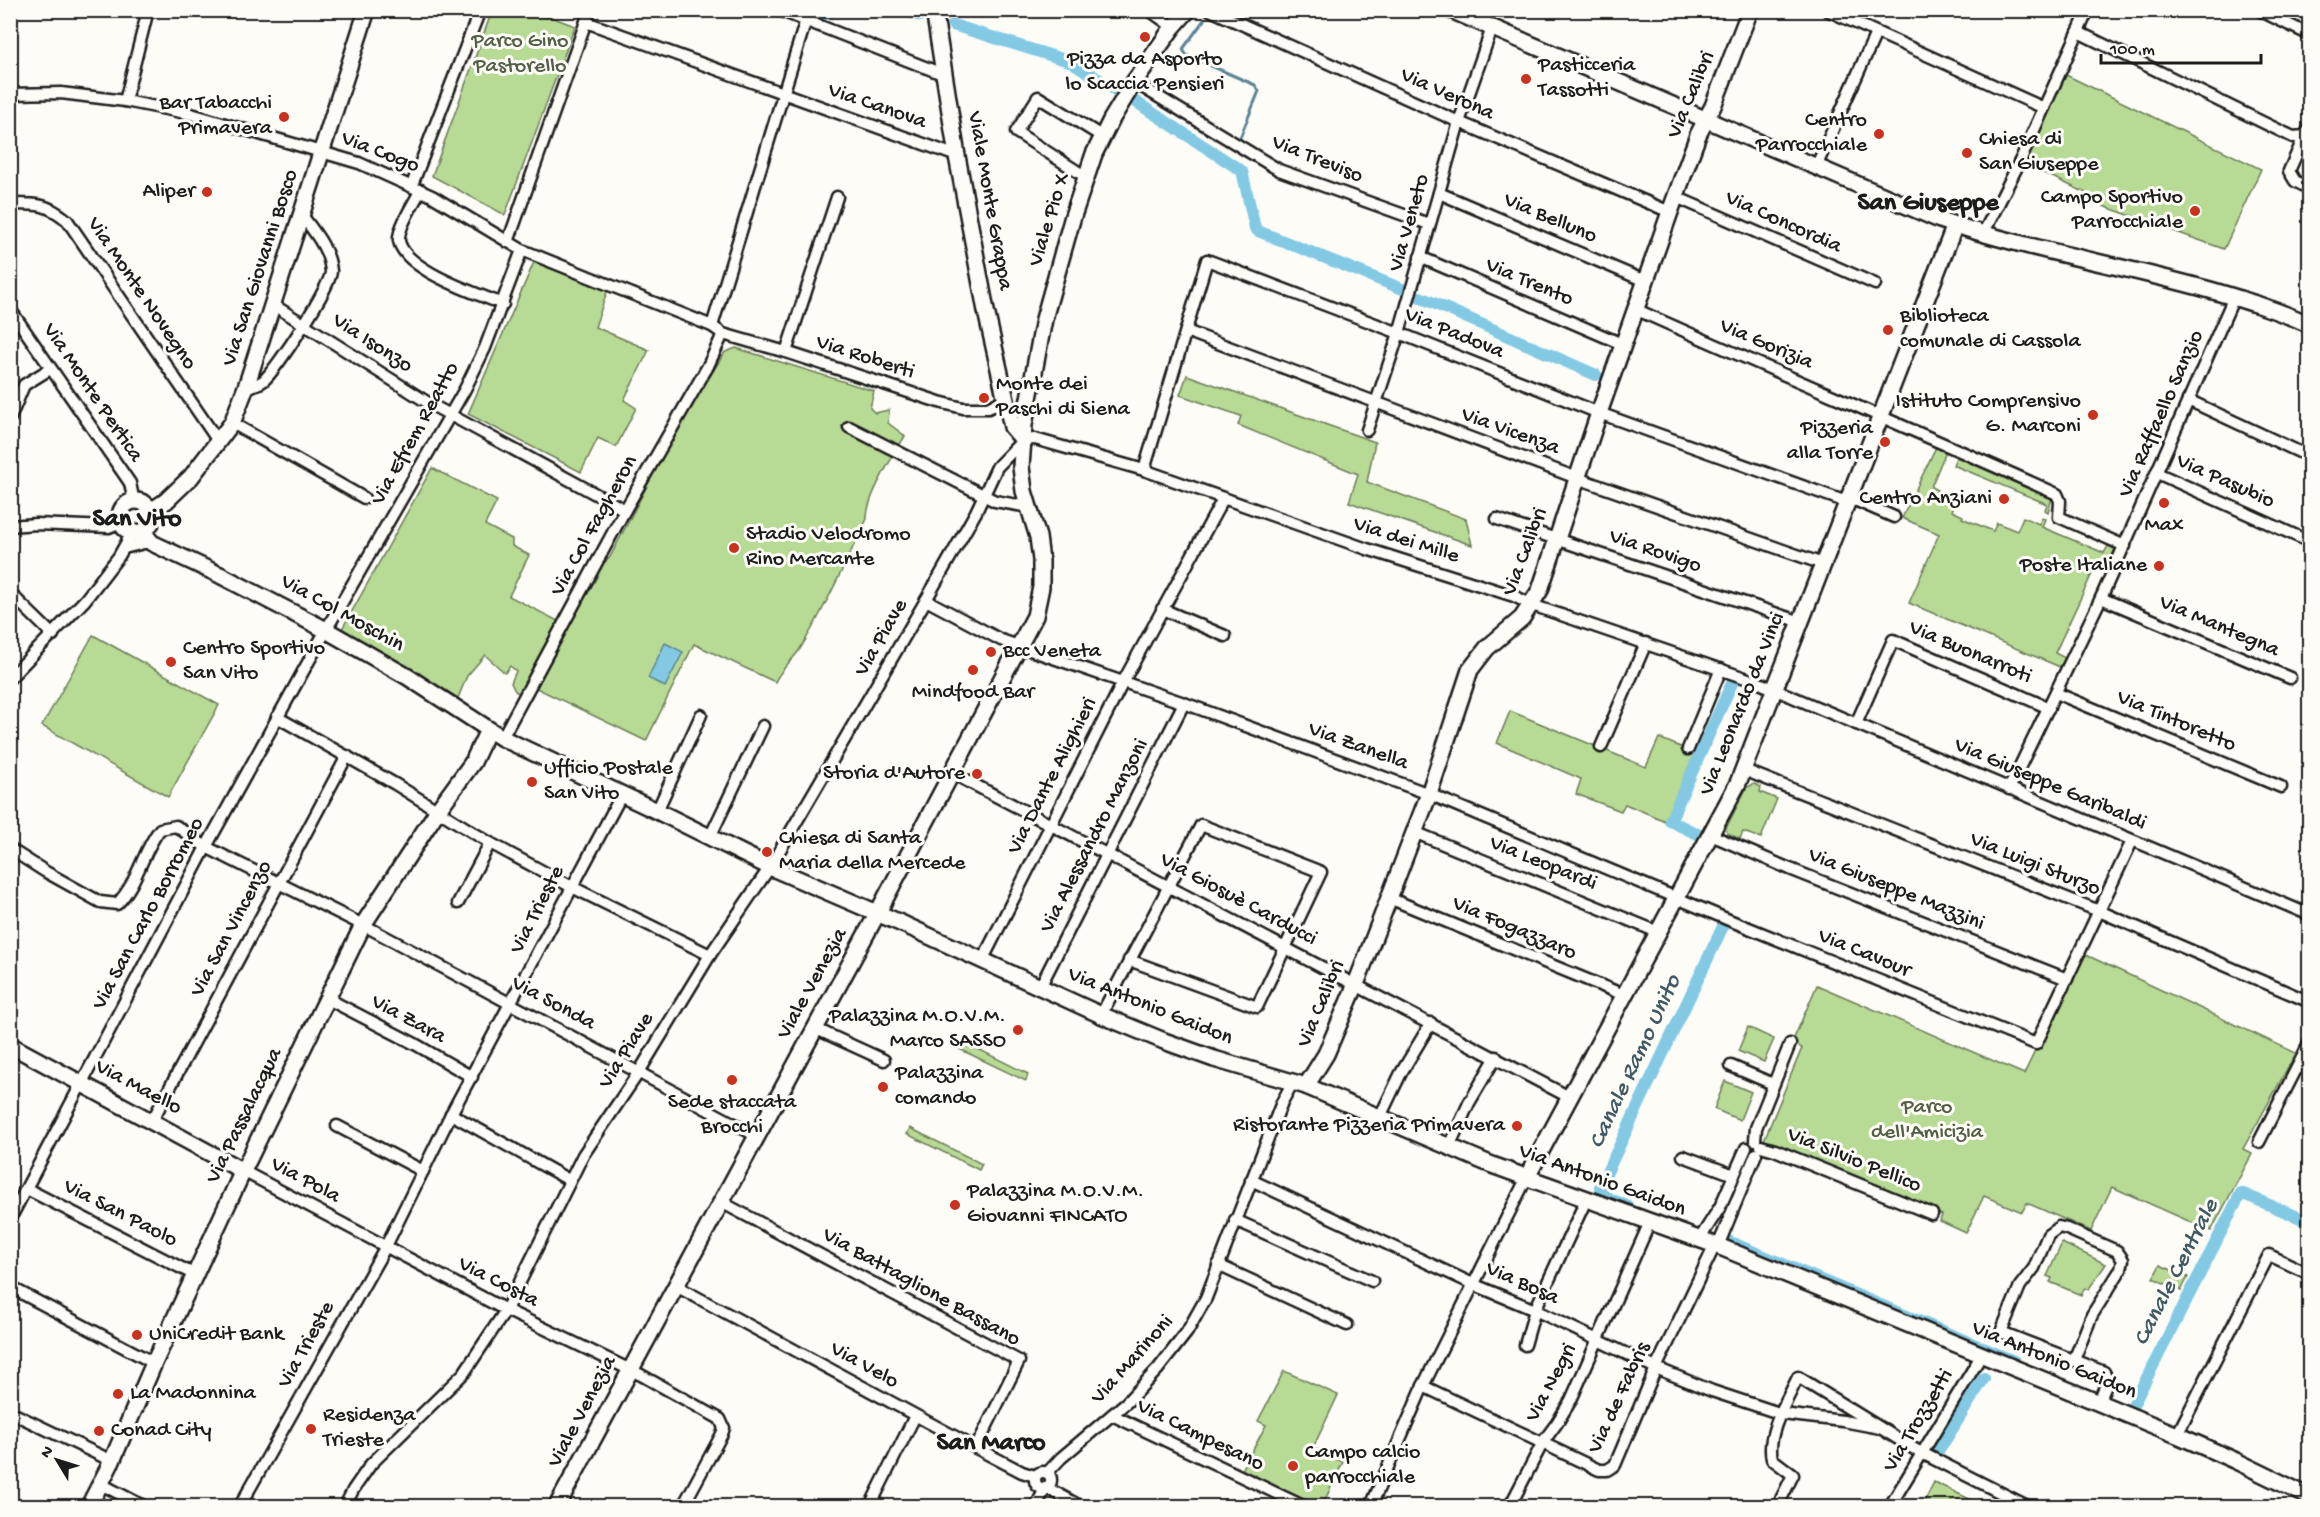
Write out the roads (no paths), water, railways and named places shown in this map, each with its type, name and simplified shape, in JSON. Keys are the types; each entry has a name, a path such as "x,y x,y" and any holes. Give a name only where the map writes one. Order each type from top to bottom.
{"street":[{"path":"124,101 148,10"},
{"name":"Via San Giovanni Bosco","path":"151,511 166,501 191,477 232,423 246,387 367,10"},
{"path":"480,10 399,240 407,255 424,269 446,281 503,304"},
{"path":"508,243 590,10"},
{"path":"779,10 807,16 945,75"},
{"name":"Viale Monte Grappa","path":"934,10 957,156 986,311 1012,427 1023,440"},
{"path":"1149,10 1173,27"},
{"name":"Viale Pio X","path":"1021,467 1023,440 1044,319 1086,177 1103,137 1134,82 1173,27 1188,10"},
{"name":"Via Verona","path":"1210,10 1459,122 1670,212"},
{"path":"1451,10 1918,212 1983,234 2234,297 2310,325"},
{"name":"Via Calibri","path":"1300,1084 1326,1054 1356,984 1429,794 1470,670 1482,653 1518,623 1532,605 1557,540 1622,344 1670,212 1750,10"},
{"path":"1827,10 2044,108"},
{"path":"1983,234 2021,159 2088,10"},
{"path":"2259,10 2310,35"},
{"path":"712,326 807,16"},
{"name":"Via Canova","path":"586,22 957,156"},
{"name":"Via Veneto","path":"1367,430 1400,333 1459,122 1492,28"},
{"path":"2078,32 2293,137 2300,138 2306,135 2310,128"},
{"path":"1816,167 1876,33"},
{"name":"Via Treviso","path":"1134,82 1279,170 1429,224"},
{"name":"Via Cogo","path":"10,94 61,93 124,101 191,114 359,163 416,188 522,250 712,326"},
{"path":"1086,177 1016,132 1038,97 1103,137"},
{"path":"2300,138 2301,144 2289,171 2295,181 2310,189"},
{"name":"Via Belluno","path":"1439,193 1645,281"},
{"path":"786,352 837,197"},
{"name":"Via Concordia","path":"1676,197 1875,284"},
{"name":"Via Monte Novegno","path":"10,206 41,204 67,220 218,441"},
{"path":"246,387 263,381 320,299 332,273 326,248 301,214"},
{"name":"Via Leonardo da Vinci","path":"1527,1177 1712,835 1744,770 1955,225"},
{"name":"Via Efrem Reatto","path":"326,630 450,416 485,348 522,250"},
{"name":"Via Trento","path":"1420,257 1622,344"},
{"name":"Via Padova","path":"1144,470 1207,260 1400,333 1599,413 1847,502 1857,501 1894,517"},
{"name":"Via Raffaello Sanzio","path":"2009,789 2125,546 2234,297"},
{"name":"Via Isonzo","path":"272,304 450,416 625,510"},
{"name":"Via Monte Pertica","path":"10,309 130,483 134,502"},
{"name":"Via Gorizia","path":"1635,309 1881,415"},
{"name":"Via Roberti","path":"712,326 723,334 786,352 901,391 963,408 988,408 1007,398"},
{"name":"Via Vicenza","path":"1186,331 1577,478 1823,564"},
{"name":"Via Col Fagheron","path":"502,738 625,510 708,366 723,334"},
{"path":"10,418 24,385 50,369"},
{"path":"1007,398 1034,379"},
{"path":"2188,400 2310,457"},
{"path":"1881,415 2057,494 2060,501 2057,516 2125,546"},
{"path":"232,423 364,498"},
{"path":"849,427 983,495 1004,504 1029,507"},
{"name":"Via dei Mille","path":"1023,440 1035,439 1144,470 1368,549 1515,596 1532,605 1776,689"},
{"name":"Via Piave","path":"345,1506 371,1464 464,1372 506,1310 535,1256 569,1180 602,1125 639,1072 710,955 770,867 926,600 997,467 1023,440"},
{"path":"997,467 1006,462 1021,467"},
{"name":"Viale Venezia","path":"557,1506 877,914 1035,616 1041,587 1040,549 1021,467"},
{"name":"Via Pasubio","path":"2157,473 2310,542"},
{"name":"Via Dante Alighieri","path":"982,960 1123,682 1223,499"},
{"path":"10,678 85,600 133,535 150,525 151,511 144,504 134,502 122,512 133,535"},
{"name":"Via Rovigo","path":"1497,519 1801,622"},
{"path":"11,527 36,524 109,527 133,535"},
{"name":"Via Col Moschin","path":"133,535 220,575 326,630 408,677 502,738 710,837"},
{"path":"10,593 53,635"},
{"name":"Via Mantegna","path":"2101,598 2290,678"},
{"name":"Via Piave","path":"926,600 1000,640 1020,646"},
{"path":"1162,609 1225,636"},
{"name":"Via San Carlo Borromeo","path":"10,1219 206,847 326,630"},
{"name":"Via Buonarroti","path":"1856,724 1893,640 2049,708"},
{"path":"1601,747 1647,643"},
{"name":"Via Zanella","path":"1020,646 1184,703 1429,794 1677,898"},
{"path":"1688,749 1721,669"},
{"name":"Via Giuseppe Garibaldi","path":"1776,689 2310,915"},
{"name":"Via Tintoretto","path":"2056,693 2281,787"},
{"name":"Via Alessandro Manzoni","path":"1040,987 1184,703"},
{"path":"657,811 700,715"},
{"path":"277,717 438,810 490,843 572,887 710,955"},
{"path":"710,837 763,726"},
{"path":"473,762 488,730"},
{"path":"473,762 502,738"},
{"name":"Via San Vincenzo","path":"152,1121 346,756"},
{"name":"Via Passalacqua","path":"89,1506 112,1461 154,1363 243,1171 363,925 438,810 473,762"},
{"name":"Via Luigi Sturzo","path":"1744,770 2099,911 2310,1002"},
{"name":"Via Giosuè Carducci","path":"952,773 1286,946 1569,1097"},
{"name":"Via Trieste","path":"240,1506 386,1246 451,1114 512,1004 622,794"},
{"path":"1101,1015 1129,960 1201,825 1321,872 1257,1007 1129,960"},
{"name":"Via Sonda","path":"10,849 100,902 117,904 128,892 152,839 160,829 176,826 206,847 363,925 757,1136"},
{"name":"Via Leopardi","path":"1414,832 1658,932"},
{"name":"Via Giuseppe Mazzini","path":"1712,835 1790,869 2067,979"},
{"name":"Via Antonio Gaidon","path":"710,837 770,867 1164,1041 1214,1059 1300,1084 1449,1148 1717,1246 1981,1356 2100,1399 2310,1497"},
{"path":"2067,979 2132,841"},
{"path":"458,903 490,843"},
{"name":"Via Fogazzaro","path":"1389,898 1624,995"},
{"name":"Via Cavour","path":"1677,898 2036,1044 2067,979"},
{"name":"Via Zara","path":"326,998 415,1044 472,1077"},
{"path":"1379,1119 1401,1073 1431,1023"},
{"path":"814,1028 884,1060"},
{"path":"2259,1142 2310,1042"},
{"name":"Via Silvio Pellico","path":"1717,1246 1754,1147 1756,1128 1790,1044"},
{"name":"Via Maello","path":"10,1045 243,1171"},
{"path":"1449,1148 1468,1103 1496,1057"},
{"path":"1731,1066 1773,1084"},
{"name":"Via Marinoni","path":"1047,1473 1153,1375 1187,1332 1206,1298 1282,1102 1300,1084"},
{"path":"451,1114 569,1180"},
{"path":"337,1126 423,1171"},
{"name":"Via Silvio Pellico","path":"1699,1240 1720,1207 1734,1175 1754,1147"},
{"name":"Via Silvio Pellico","path":"1754,1147 1775,1150 1932,1214"},
{"path":"1683,1156 1734,1175"},
{"name":"Via Pola","path":"243,1171 349,1226"},
{"path":"1371,1506 1423,1386 1527,1177"},
{"name":"Via Bosa","path":"1251,1180 1656,1368 1712,1391 1782,1414 1880,1428"},
{"name":"Via San Paolo","path":"27,1189 195,1275"},
{"path":"1525,1345 1534,1310 1586,1200"},
{"name":"Via Battaglione Bassano","path":"721,1202 1018,1361 976,1448"},
{"path":"1235,1220 1372,1281"},
{"name":"Via Negri","path":"1423,1386 1543,1442 1571,1400 1650,1222"},
{"name":"Via Costa","path":"349,1226 506,1310 630,1371 720,1419 724,1428 683,1506"},
{"path":"2074,1360 2096,1306 2119,1273 2123,1260 2117,1251 2067,1228 2059,1227 2048,1235 2034,1268 2020,1286 2001,1332 2106,1374 2108,1380 2100,1399"},
{"name":"Via de Fabris","path":"1543,1442 1599,1470 1611,1469 1615,1465 1656,1368 1717,1246"},
{"path":"2177,1435 2269,1255 2310,1274"},
{"path":"1218,1264 1347,1325"},
{"name":"Via Velo","path":"676,1286 915,1416 1022,1472 1035,1476 1035,1484 1039,1488 1046,1488 1080,1506"},
{"path":"10,1287 154,1363"},
{"name":"Via Trozzetti","path":"1890,1506 1981,1356"},
{"name":"Via Bosa","path":"1781,1499 1793,1475 1772,1459 1770,1450 1775,1429 1798,1377 1923,1453 2027,1506"},
{"path":"10,1412 112,1461"},
{"name":"Via Campesano","path":"1112,1415 1303,1506"},
{"path":"870,1506 915,1416"},
{"path":"1510,1506 1543,1442"},
{"path":"1035,1476 1041,1472 1047,1473 1051,1482 1036,1506"},
{"path":"101,1484 143,1506"}],"water":[{"path":"665,643 683,652 665,687 648,678"}],"waterway":[{"name":"Canale Ramo Unito","path":"820,20 827,10"},
{"name":"Canale Ramo Unito","path":"904,10 920,16"},
{"path":"1204,20 1183,49 1186,55 1255,85 1259,91 1239,140"},
{"name":"Canale Ramo Unito","path":"953,25 1072,62 1117,91"},
{"name":"Canale Ramo Unito","path":"1136,102 1242,171 1255,228 1258,231 1405,290"},
{"name":"Canale Ramo Unito","path":"1420,297 1596,375"},
{"name":"Canale Ramo Unito","path":"1702,836 1670,821 1733,681"},
{"name":"Canale Ramo Unito","path":"1629,1207 1604,1196 1600,1187 1725,922"},
{"name":"Canale Centrale","path":"2132,1407 2241,1193 2310,1222"},
{"name":"Canale Ramo Unito","path":"1728,1241 2014,1361"},
{"path":"1936,1455 1984,1378"}],"place":[{"name":"Pizza da Asporto lo Scaccia Pensieri","path":"1145,37"},
{"name":"Pasticceria Tassotti","path":"1526,79"},
{"name":"Bar Tabacchi Primavera","path":"284,117"},
{"name":"Centro Parrocchiale","path":"1879,134"},
{"name":"Chiesa di San Giuseppe","path":"1967,153"},
{"name":"Aliper","path":"207,192"},
{"name":"Campo Sportivo Parrocchiale","path":"2195,211"},
{"name":"Biblioteca comunale di Cassola","path":"1888,330"},
{"name":"Monte dei Paschi di Siena","path":"984,398"},
{"name":"Istituto Comprensivo G. Marconi","path":"2093,415"},
{"name":"Pizzeria alla Torre","path":"1885,442"},
{"name":"Centro Anziani","path":"2004,499"},
{"name":"Max","path":"2164,503"},
{"name":"Stadio Velodromo Rino Mercante","path":"734,548"},
{"name":"Poste Italiane","path":"2159,566"},
{"name":"Bcc Veneta","path":"991,652"},
{"name":"Centro Sportivo San Vito","path":"171,662"},
{"name":"Mindfood Bar","path":"973,670"},
{"name":"Storia d'Autore","path":"977,774"},
{"name":"Ufficio Postale San Vito","path":"532,782"},
{"name":"Chiesa di Santa Maria della Mercede","path":"767,852"},
{"name":"Palazzina M.O.V.M. Marco SASSO","path":"1018,1030"},
{"name":"Sede staccata Brocchi","path":"732,1080"},
{"name":"Palazzina comando","path":"883,1087"},
{"name":"Ristorante Pizzeria Primavera","path":"1517,1126"},
{"name":"Palazzina M.O.V.M. Giovanni FINCATO","path":"955,1205"},
{"name":"UniCredit Bank","path":"137,1335"},
{"name":"La Madonnina","path":"118,1394"},
{"name":"Residenza Trieste","path":"311,1429"},
{"name":"Conad City","path":"99,1431"},
{"name":"Campo calcio parrocchiale","path":"1293,1466"}],"district":[{"name":"San Giuseppe","path":"1928,204"},
{"name":"San Vito","path":"137,520"},
{"name":"San Marco","path":"991,1444"}],"park label":[{"name":"Parco Gino Pastorello","path":"520,54"},
{"name":"Parco dell'Amicizia","path":"1927,1120"}]}
